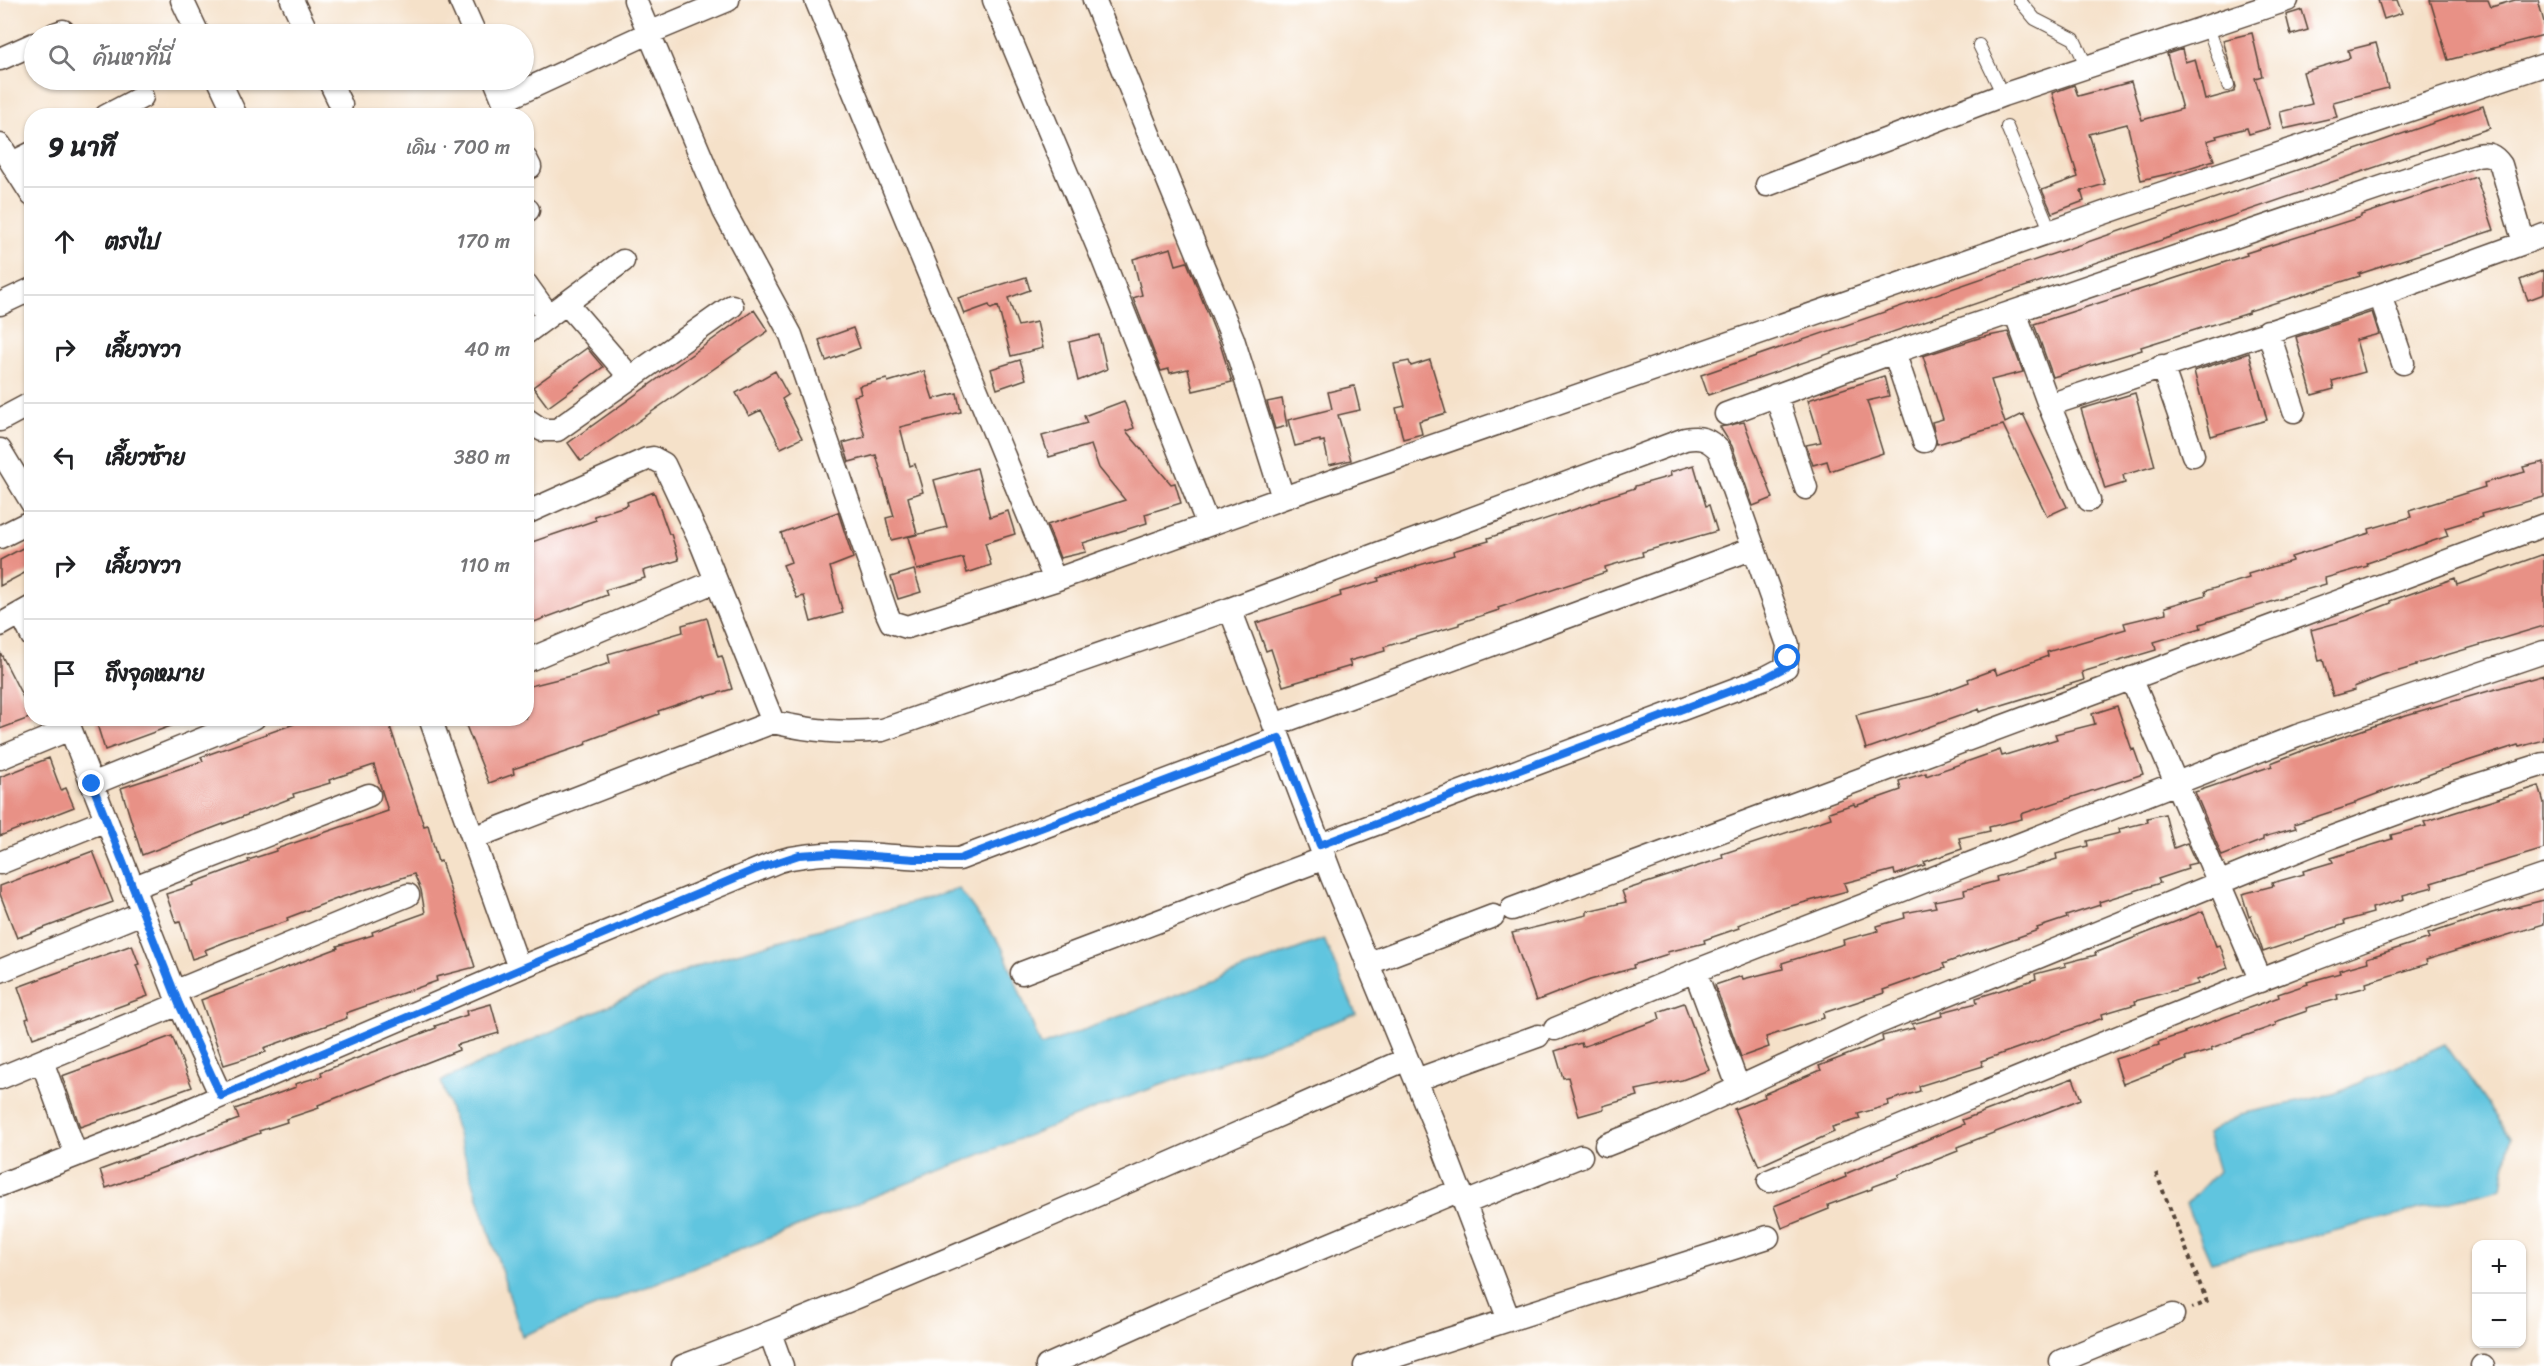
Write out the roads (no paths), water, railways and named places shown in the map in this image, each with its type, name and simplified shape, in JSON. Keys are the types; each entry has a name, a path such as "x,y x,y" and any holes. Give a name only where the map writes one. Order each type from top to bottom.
{"street":[{"path":"182,0 193,24"},
{"path":"292,0 303,24"},
{"path":"460,0 471,24"},
{"path":"635,0 724,211 791,335 891,622 907,627 1055,580 1284,498 2051,232 2544,65"},
{"path":"499,90 507,108 649,33 728,0"},
{"path":"816,0 1055,580"},
{"path":"994,0 1106,268 1208,525"},
{"path":"1094,0 1233,339 1284,498"},
{"path":"1767,185 2003,96 2288,0"},
{"path":"0,59 24,48"},
{"path":"224,90 233,108"},
{"path":"334,90 341,105"},
{"path":"122,108 142,98"},
{"path":"1726,414 1894,352 2486,154 2495,157 2501,165 2534,239 2380,295 2049,405"},
{"path":"12,164 24,183"},
{"path":"534,327 623,261"},
{"path":"534,290 558,309 630,377"},
{"path":"0,304 24,293"},
{"path":"2380,295 2403,363"},
{"path":"534,424 542,430 557,430 732,306"},
{"path":"2014,312 2049,405 2090,500"},
{"path":"2268,331 2295,411"},
{"path":"1894,352 1924,441"},
{"path":"2162,366 2193,455"},
{"path":"1776,395 1806,488"},
{"path":"0,420 24,407"},
{"path":"473,838 773,722 806,730 845,733 882,730 1230,609 1697,437 1709,440 1719,450 1788,645 1786,667 1022,973"},
{"path":"0,450 24,490"},
{"path":"534,509 647,459 653,458 664,464 716,581 773,722"},
{"path":"0,537 24,525"},
{"path":"1367,964 2544,525"},
{"path":"0,1185 221,1096 519,968 780,861 799,855 830,853 915,859 959,859 1277,731 1754,548"},
{"path":"534,658 716,581"},
{"path":"1230,609 1322,852 1412,1069 1509,1320"},
{"path":"0,625 24,611"},
{"path":"683,1366 770,1333 1065,1208 1412,1069 1547,1032 1695,971 2298,736 2544,652"},
{"path":"2131,678 2261,981"},
{"path":"0,758 64,726"},
{"path":"69,726 176,998 221,1096"},
{"path":"92,784 234,726"},
{"path":"433,726 519,968"},
{"path":"1606,1145 1662,1123 1880,1022 2217,883 2316,843 2423,804 2544,764"},
{"path":"132,888 369,795"},
{"path":"0,863 106,820"},
{"path":"1769,1181 2261,981 2417,920 2544,876"},
{"path":"0,1078 408,895"},
{"path":"0,970 142,913"},
{"path":"1695,971 1738,1086"},
{"path":"42,1061 76,1155"},
{"path":"1047,1366 1172,1311 1462,1196 1581,1156"},
{"path":"1365,1366 1768,1237"},
{"path":"2062,1366 2061,1361 2173,1315"},
{"path":"770,1333 782,1366"}],"lane":[{"path":"2019,0 2036,19 2074,39 2087,67"},
{"path":"2208,27 2228,85"},
{"path":"1979,45 2003,96"},
{"path":"2007,127 2051,232"}],"water":[{"path":"959,889 1002,947 1041,1046 1324,939 1356,1014 1095,1109 522,1336 441,1081 703,963"},
{"path":"2445,1044 2510,1137 2502,1188 2211,1262 2186,1205 2218,1171 2207,1134 2241,1114 2334,1094"}]}
